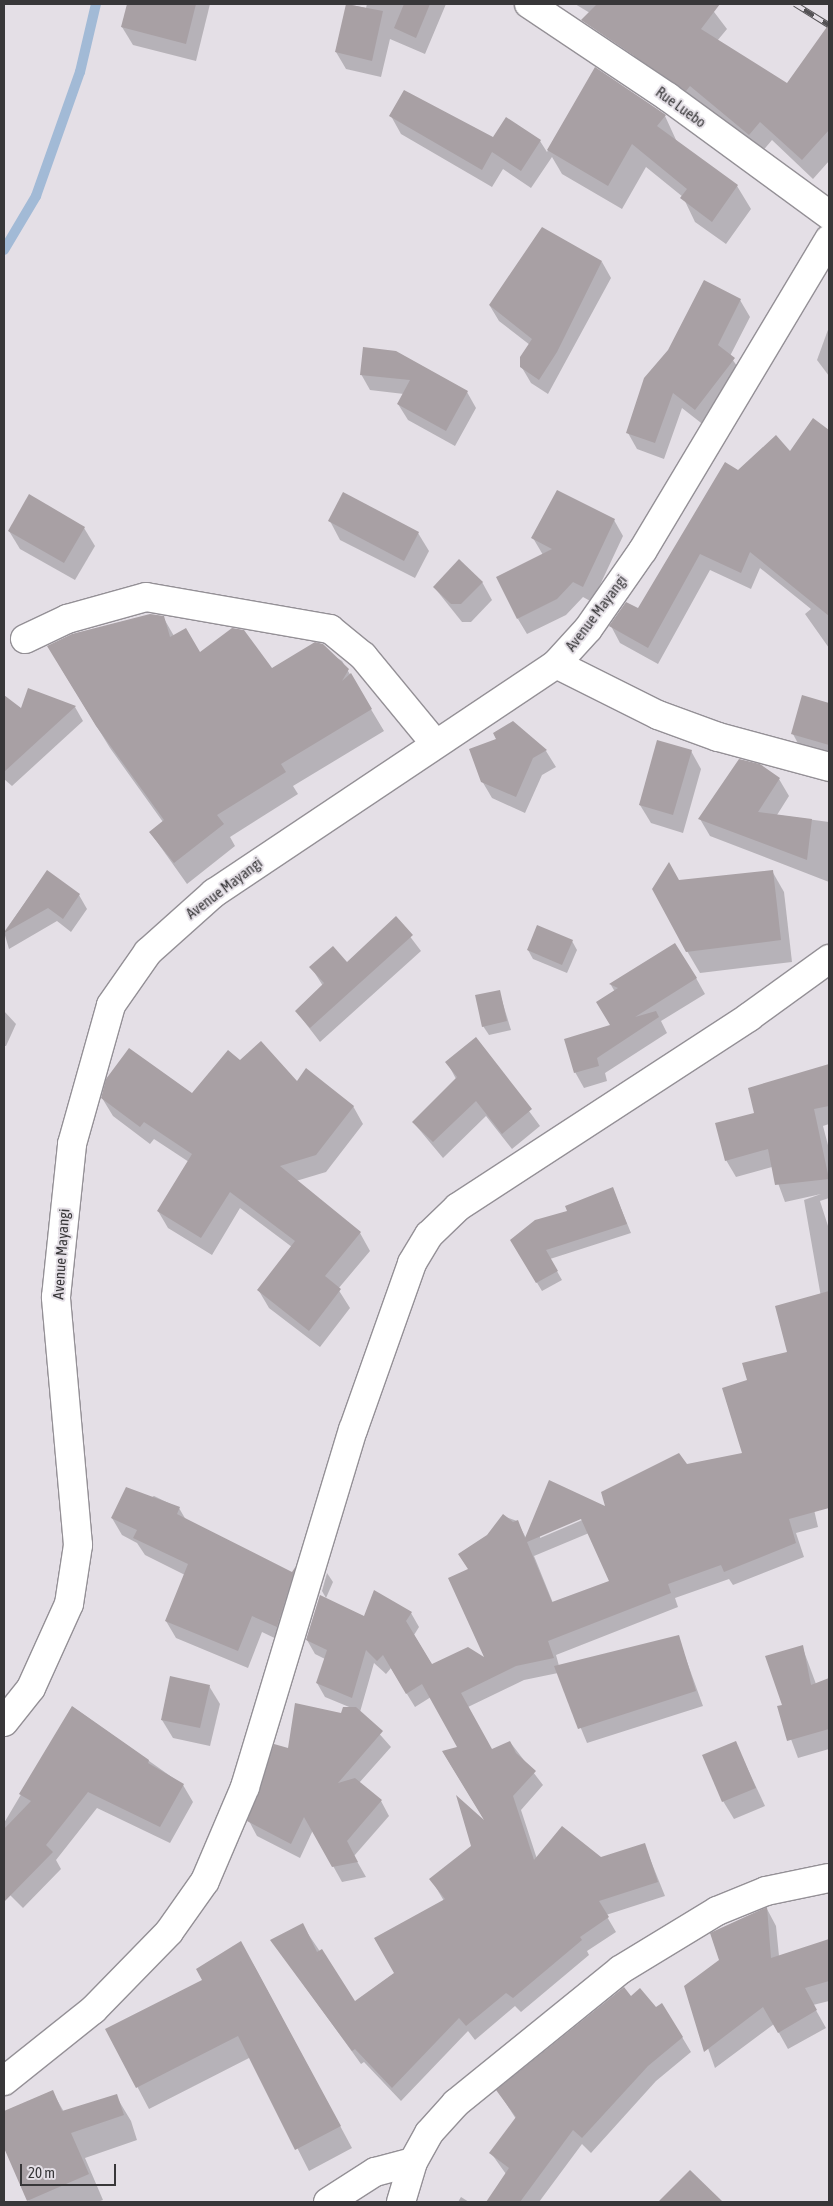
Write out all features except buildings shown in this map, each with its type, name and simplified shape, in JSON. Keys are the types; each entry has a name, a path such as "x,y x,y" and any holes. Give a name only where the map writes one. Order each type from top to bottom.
{"street":[{"name":"Rue Luebo","path":"529,4 668,97 829,215"},
{"name":"Avenue Mayangi","path":"4,1722 31,1688 69,1604 78,1545 56,1297 72,1144 111,1005 148,952 214,893 434,742 556,664 588,629 643,550 829,239"},
{"path":"25,639 67,619 146,597 330,629 363,656 434,742"},
{"path":"556,664 675,721 829,767"},
{"path":"4,2081 94,2010 169,1932 205,1881 245,1788 353,1430 412,1263 429,1235 458,1207 749,1017 829,959"},
{"path":"401,2202 413,2162 429,2133 456,2103 635,1960 717,1911 766,1891 829,1878"},
{"path":"328,2202 374,2172 413,2162"}],"waterway":[{"path":"4,250 36,196 80,72 96,4"}],"railway":[{"path":"795,4 829,25"}]}
